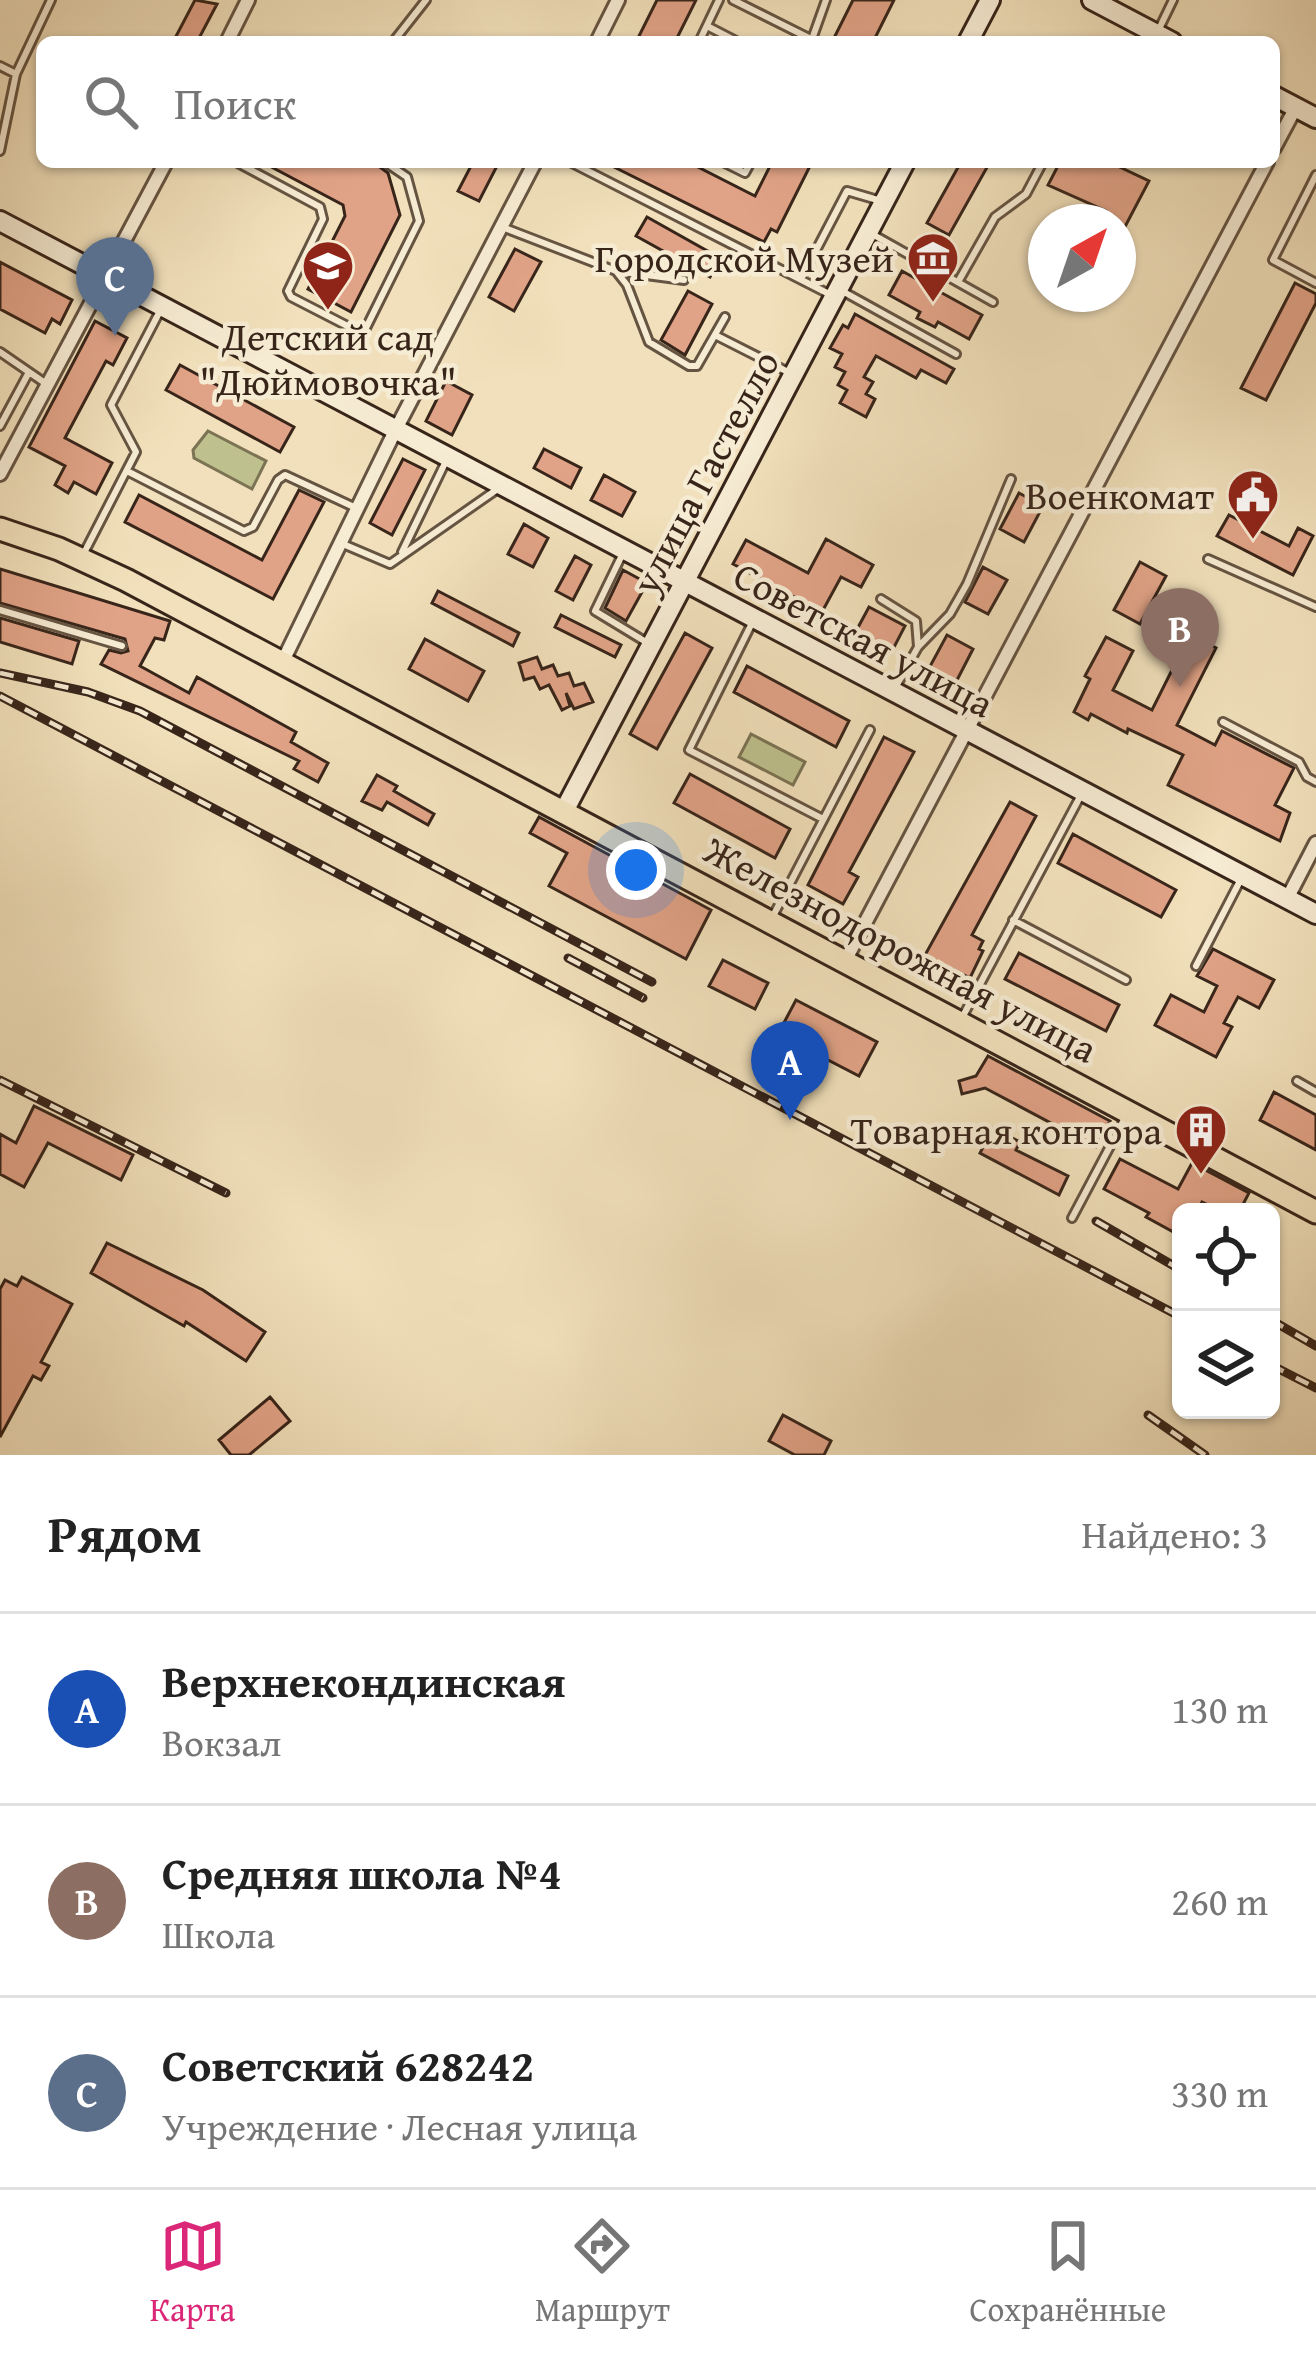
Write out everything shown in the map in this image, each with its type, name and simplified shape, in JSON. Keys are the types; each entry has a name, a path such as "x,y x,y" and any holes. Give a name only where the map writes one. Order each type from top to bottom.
{"main road":[{"name":"Железнодорожная улица","path":"0,529 82,559 282,662 1316,1212"}],"street":[{"path":"230,36 248,0"},
{"path":"600,36 618,0"},
{"path":"971,36 990,0"},
{"path":"1092,0 1160,36"},
{"path":"1280,99 1316,118"},
{"path":"1280,137 1296,107"},
{"path":"0,474 4,458 163,168"},
{"path":"282,662 394,431 532,168"},
{"name":"улица Гастелло","path":"563,813 902,168"},
{"path":"845,961 1264,168"},
{"name":"Советская улица","path":"0,221 1316,914"},
{"path":"1287,898 1316,843"}],"lane":[{"path":"0,151 16,74 51,0"},
{"path":"398,36 426,0"},
{"path":"702,36 719,0"},
{"path":"733,0 802,36"},
{"path":"814,36 826,0"},
{"path":"1164,36 1173,0"},
{"path":"706,26 726,36"},
{"path":"0,66 16,74"},
{"path":"253,168 323,212 289,284 292,297 363,334 419,221 407,177 394,168"},
{"path":"582,168 956,354"},
{"path":"958,282 994,217 1026,194 1040,168"},
{"path":"1316,175 1273,260 1316,283"},
{"path":"802,279 847,191 884,202"},
{"path":"502,226 616,271 684,280"},
{"path":"868,232 993,302"},
{"path":"616,271 627,285 650,342 697,366 725,317"},
{"path":"82,559 136,452 111,405 162,307"},
{"path":"715,335 793,375"},
{"path":"0,352 48,385"},
{"path":"0,427 28,374"},
{"path":"400,556 448,458"},
{"path":"127,471 244,530 253,527 278,480 285,476 356,508"},
{"path":"893,691 918,647 950,614 1011,479"},
{"path":"340,543 385,564 501,487"},
{"path":"625,550 596,611 651,645"},
{"path":"1208,559 1316,607"},
{"path":"881,599 916,621 918,647"},
{"path":"0,610 122,646"},
{"path":"755,618 688,749 824,819"},
{"path":"1223,722 1299,762 1307,777 1316,782"},
{"path":"770,922 870,730"},
{"path":"960,1022 1083,791"},
{"path":"1196,966 1242,875"},
{"path":"1013,920 1126,980"},
{"path":"1297,1082 1316,1092"},
{"path":"1072,1218 1129,1110"}],"green space":[{"path":"208,431 266,461 252,489 194,458 193,450"},
{"path":"751,734 805,762 793,785 739,757"}],"building":[{"path":"195,0 217,4 200,36 176,36"},
{"path":"657,0 696,0 678,36 639,36"},
{"path":"853,0 894,0 876,36 835,36"},
{"path":"273,168 381,168 388,173 400,215 351,312 308,289 345,216 343,205"},
{"path":"470,168 496,168 479,201 458,191"},
{"path":"616,168 700,168 755,196 769,168 809,168 777,232 771,229 764,242"},
{"path":"958,168 987,168 949,235 927,223"},
{"path":"1057,168 1122,168 1149,181 1136,206 1090,204 1048,185"},
{"path":"647,217 720,258 710,277 636,236"},
{"path":"515,249 541,262 514,311 489,297"},
{"path":"0,262 72,300 60,324 52,319 45,333 0,309"},
{"name":"Городской Музей","path":"902,271 982,315 969,339 938,322 935,327 917,318 920,312 889,295"},
{"path":"1295,283 1316,294 1316,303 1266,400 1241,388"},
{"path":"688,291 712,304 685,355 661,340"},
{"path":"855,314 954,369 946,383 921,370 916,378 876,356 864,377 873,382 866,394 875,399 866,417 840,403 847,390 838,385 845,372 835,367 842,354 830,348"},
{"path":"95,321 127,338 113,365 106,361 65,438 112,463 96,494 74,482 68,493 55,485 65,466 29,447"},
{"path":"180,365 294,427 280,452 166,390"},
{"path":"446,381 472,395 452,435 426,421"},
{"path":"544,449 581,468 571,488 534,468"},
{"path":"403,459 425,470 392,535 370,523"},
{"path":"604,475 635,492 622,516 591,500"},
{"path":"299,490 324,502 273,599 125,522 139,495 262,560"},
{"path":"1019,493 1043,506 1024,542 1000,529"},
{"name":"Военкомат","path":"1229,515 1289,546 1298,528 1313,536 1293,575 1217,536"},
{"path":"524,524 548,538 533,567 508,554"},
{"path":"826,539 873,565 861,587 841,577 822,612 733,564 746,540 808,573"},
{"path":"575,556 591,565 573,600 556,591"},
{"path":"1140,562 1166,576 1140,624 1114,610"},
{"path":"983,567 1007,580 988,614 965,602"},
{"path":"0,569 170,621 164,640 155,638 140,666 189,693 197,677 296,732 291,742 328,763 318,782 294,769 299,761 101,664 109,650 128,651 125,639 0,603"},
{"path":"623,570 647,583 626,621 605,608"},
{"path":"438,591 519,633 513,646 432,603"},
{"path":"869,607 905,626 891,653 855,633"},
{"path":"561,615 621,645 615,657 555,627"},
{"path":"0,618 79,641 72,664 0,642"},
{"path":"685,633 712,648 657,749 630,734"},
{"path":"1190,634 1216,648 1177,725 1215,745 1222,731 1294,768 1275,805 1290,813 1280,841 1168,785 1183,755 1091,714 1088,720 1074,712 1090,679 1085,676 1106,637 1133,651 1113,690 1152,710"},
{"path":"947,635 973,649 955,684 928,670"},
{"path":"425,639 484,671 468,701 409,669"},
{"path":"537,657 542,669 553,665 558,676 569,673 574,686 584,683 593,702 574,709 566,693 570,706 562,710 549,685 540,689 534,677 524,680 519,663"},
{"path":"747,666 849,721 836,747 734,692"},
{"path":"884,737 914,752 849,872 858,877 843,904 808,885"},
{"path":"690,774 790,829 775,858 674,803"},
{"path":"377,775 397,786 394,791 434,814 428,825 387,802 382,810 362,801"},
{"path":"1010,802 1036,816 972,935 983,941 979,949 983,951 970,978 925,955"},
{"path":"539,817 711,910 686,959 549,886 567,853 530,833"},
{"path":"1073,834 1176,890 1161,917 1058,863"},
{"path":"1213,949 1274,980 1259,1008 1238,997 1224,1023 1232,1027 1216,1057 1155,1025 1171,995 1204,1012 1217,986 1197,976"},
{"path":"1019,953 1119,1005 1106,1031 1005,979"},
{"path":"723,960 768,983 755,1009 709,986"},
{"path":"796,1000 877,1042 859,1076 778,1034"},
{"path":"988,1056 1110,1121 1096,1147 985,1088 962,1094 959,1081 976,1076"},
{"path":"1274,1092 1316,1115 1316,1150 1260,1120"},
{"path":"34,1106 133,1155 121,1180 48,1143 24,1187 0,1174 0,1134 16,1143"},
{"path":"993,1128 1020,1142 1016,1150 1068,1176 1059,1195 980,1153"},
{"path":"1120,1159 1178,1189 1192,1163 1249,1193 1244,1203 1172,1203 1172,1231 1104,1189"},
{"path":"107,1243 203,1290 265,1332 246,1361 186,1322 184,1326 91,1273"},
{"path":"22,1277 72,1304 41,1362 49,1366 41,1380 33,1376 0,1437 0,1289 5,1280 17,1286"},
{"path":"270,1397 290,1421 249,1455 231,1455 219,1440"},
{"path":"783,1415 831,1441 824,1455 795,1455 769,1441"}],"railway":[{"path":"0,673 88,692 140,711 652,982"},
{"path":"0,696 1172,1312"},
{"path":"568,958 643,998"},
{"path":"0,1080 226,1193"},
{"path":"1096,1221 1172,1265"},
{"path":"1280,1325 1316,1346"},
{"path":"1280,1370 1316,1388"},
{"path":"1148,1415 1205,1455"}],"place":[{"name":"Городской Музей","path":"933,304"},
{"name":"Детский сад \"Дюймовочка\"","path":"328,312"},
{"name":"Советский 628242","path":"115,336"},
{"name":"Военкомат","path":"1253,541"},
{"name":"Средняя школа №4","path":"1180,687"},
{"name":"Верхнекондинская","path":"790,1120"},
{"name":"Товарная контора","path":"1201,1176"}]}
